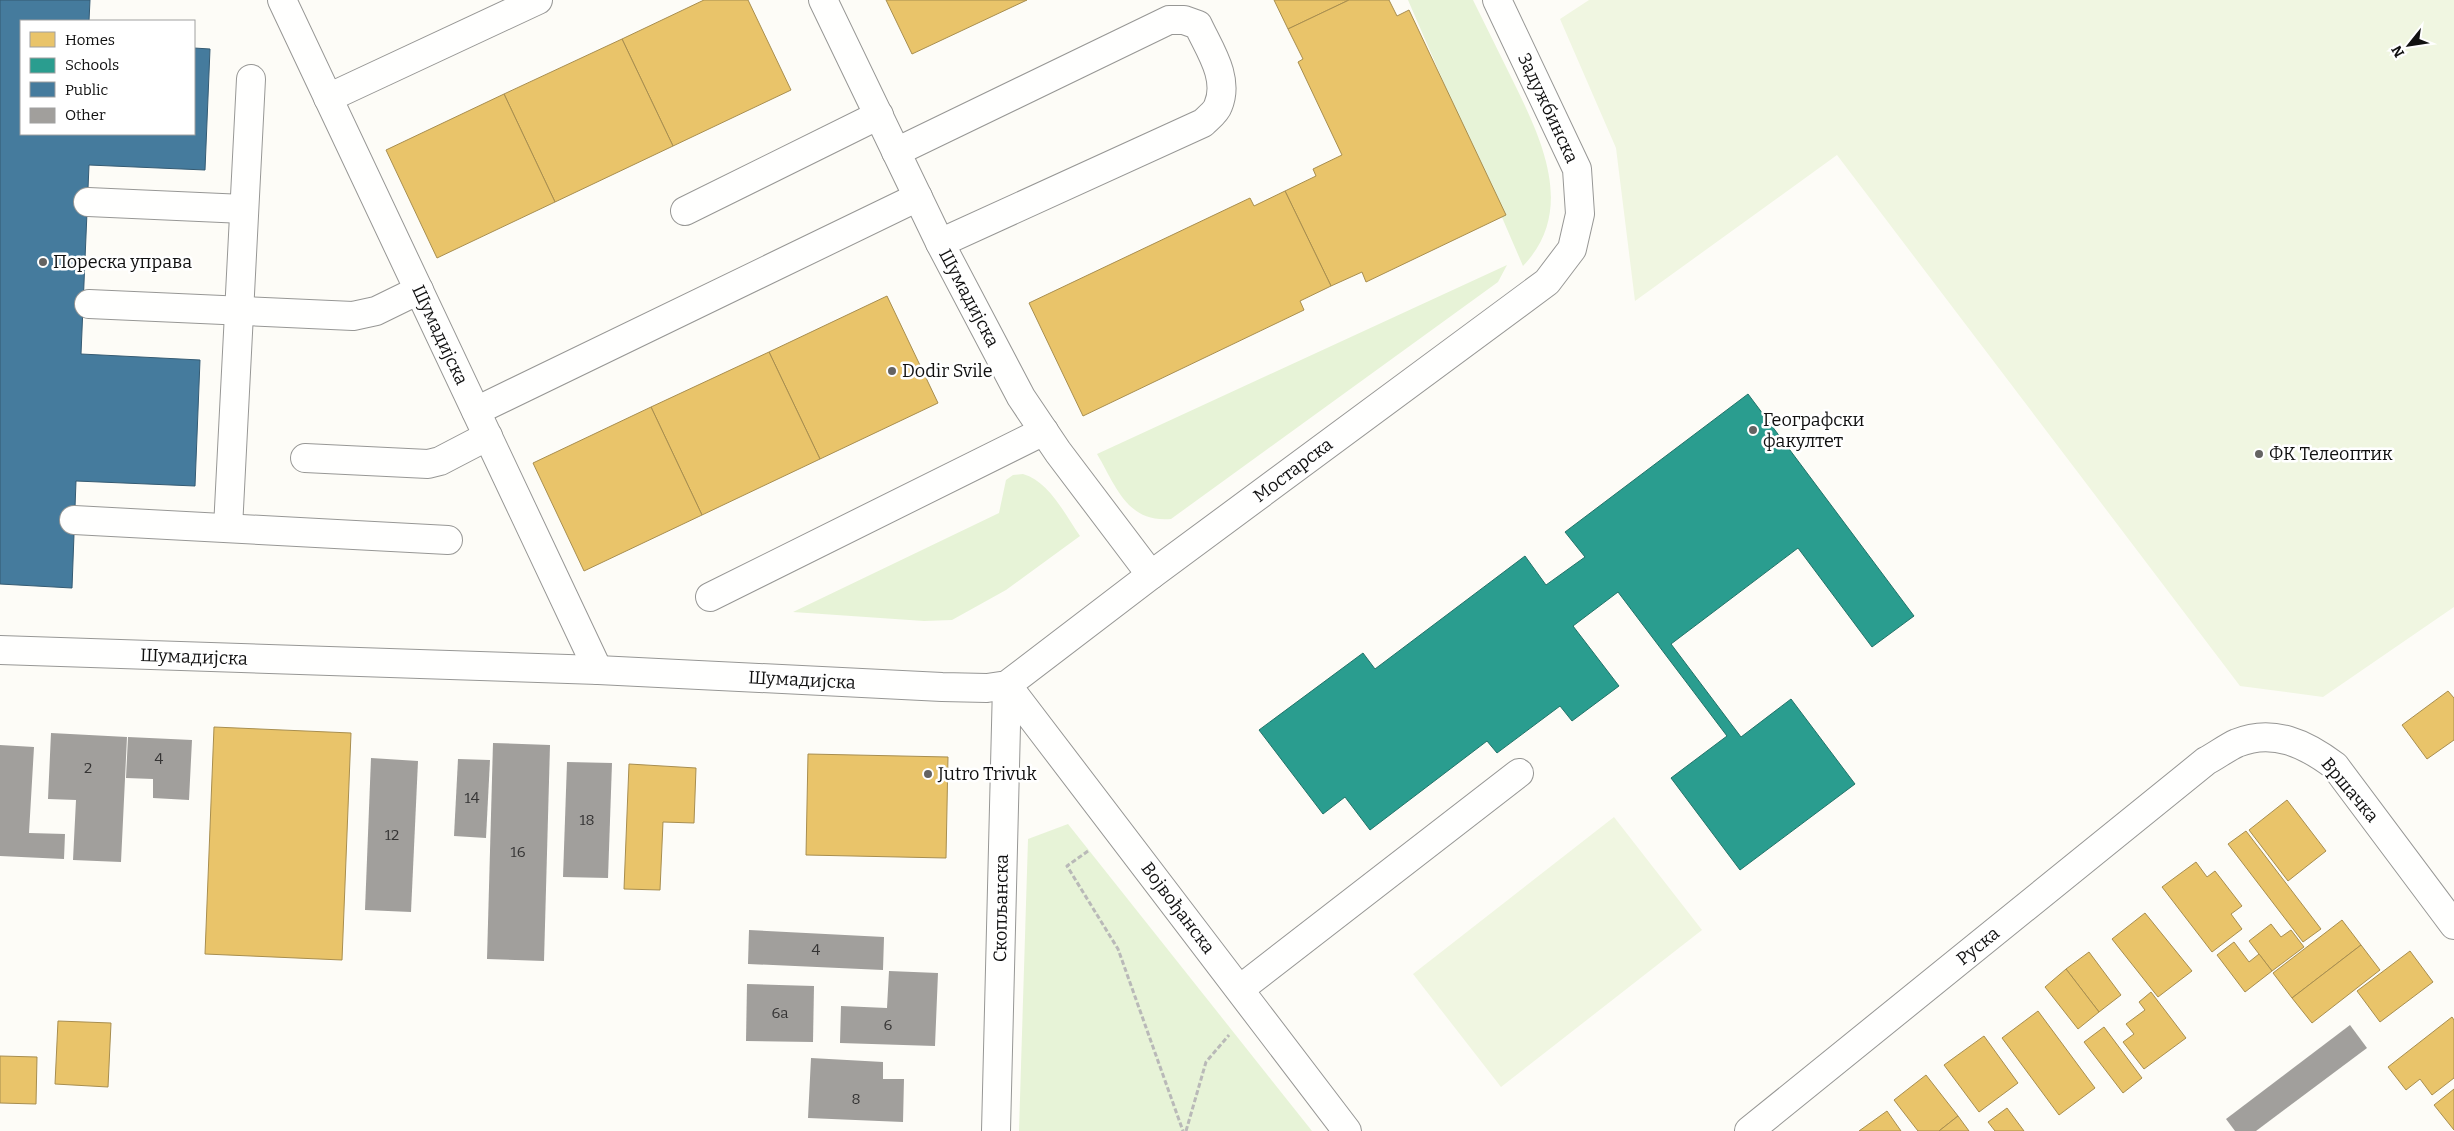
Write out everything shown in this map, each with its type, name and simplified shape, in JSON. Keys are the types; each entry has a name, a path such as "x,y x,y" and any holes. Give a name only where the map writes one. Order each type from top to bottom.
{"street":[{"name":"Шумадијска","path":"282,0 598,670"},
{"path":"328,98 538,0"},
{"name":"Шумадијска","path":"823,0 940,243 1022,397 1044,431 1151,575"},
{"name":"Задужбинска","path":"1497,0 1577,170 1580,214 1572,249"},
{"path":"896,152 1169,20 1184,20 1198,25 1220,73 1223,86 1218,107 1203,123 940,243"},
{"path":"228,528 251,79"},
{"path":"685,211 879,115"},
{"path":"476,411 918,197"},
{"path":"88,202 244,208"},
{"name":"Мостарска","path":"1007,685 1151,575 1547,282 1572,249"},
{"path":"89,304 364,315 419,290"},
{"path":"710,597 1044,431"},
{"path":"305,458 428,464 440,461 488,436"},
{"path":"74,520 448,540"},
{"name":"Шумадијска","path":"0,650 598,670 942,687 987,688 1007,685"},
{"name":"Војвођанска","path":"1007,685 1347,1131"},
{"name":"Скопљанска","path":"996,1131 1007,685"},
{"name":"Вршачка","path":"2206,762 2237,743 2263,737 2290,739 2315,751 2335,766 2454,924"},
{"name":"Руска","path":"1749,1131 2206,762"},
{"path":"1247,998 1519,773"}],"path":[{"path":"1117,829 1067,866 1118,949 1185,1131"},
{"path":"1185,1131 1206,1062 1247,998"}],"green space":[{"path":"1408,0 1473,0 1534,125 1549,174 1551,198 1548,221 1539,244 1523,266"},
{"name":"ФК Телеоптик","path":"1589,0 2454,0 2454,607 2323,697 2240,686 1837,155 1635,301 1616,148 1560,19"},
{"path":"1507,265 1498,282 1171,519 1156,519 1133,509 1117,490 1097,454"},
{"path":"1023,474 1033,478 1049,492 1080,536 1006,590 952,620 924,621 793,612 999,513 1006,480 1013,475"},
{"path":"1614,817 1702,930 1501,1087 1413,974"},
{"path":"1068,824 1312,1131 1019,1131 1028,839"}],"building: Homes":[{"path":"704,0 748,0 791,90 673,146 622,39"},
{"path":"886,0 1027,0 912,54"},
{"path":"1274,0 1349,0 1288,29"},
{"path":"1349,0 1389,0 1397,16 1409,10 1506,215 1366,282 1362,272 1331,286 1285,191 1316,176 1313,169 1342,155 1298,62 1303,59 1288,29"},
{"path":"622,39 673,146 555,202 504,94"},
{"path":"504,94 555,202 437,258 386,150"},
{"path":"1285,191 1331,286 1300,301 1304,310 1083,416 1029,303 1250,198 1254,206"},
{"path":"887,296 938,403 820,459 769,352"},
{"path":"769,352 820,459 702,515 651,407"},
{"path":"651,407 702,515 584,571 533,463"},
{"path":"2448,691 2454,698 2454,740 2427,759 2402,725"},
{"path":"214,727 351,733 342,960 205,954"},
{"path":"808,754 948,757 946,858 806,855"},
{"path":"629,764 696,768 694,823 663,822 660,890 624,889"},
{"path":"2287,800 2326,851 2288,881 2249,830"},
{"path":"2246,831 2321,929 2303,942 2228,844"},
{"path":"2196,862 2207,877 2215,871 2242,906 2231,914 2242,929 2212,952 2162,887"},
{"path":"2145,913 2192,971 2158,997 2112,939"},
{"path":"2342,920 2361,945 2292,998 2273,973"},
{"path":"2271,924 2281,937 2291,930 2304,947 2272,971 2249,941"},
{"path":"2234,942 2249,962 2259,954 2272,971 2245,992 2217,955"},
{"path":"2361,945 2380,970 2312,1023 2292,998"},
{"path":"2410,951 2433,982 2380,1022 2357,991"},
{"path":"2089,952 2121,995 2099,1012 2066,969"},
{"path":"2066,969 2099,1012 2078,1029 2045,987"},
{"path":"2151,992 2186,1038 2144,1069 2123,1042 2134,1034 2126,1024 2145,1010 2139,1002"},
{"path":"2038,1011 2095,1088 2059,1115 2002,1038"},
{"path":"2452,1017 2454,1020 2454,1078 2432,1095 2420,1079 2406,1090 2388,1067"},
{"path":"58,1021 111,1023 108,1087 55,1084"},
{"path":"2104,1027 2142,1078 2123,1093 2084,1042"},
{"path":"1984,1036 2018,1083 1979,1112 1944,1065"},
{"path":"0,1056 37,1057 36,1104 0,1103"},
{"path":"1926,1075 1958,1116 1939,1131 1918,1131 1894,1100"},
{"path":"2454,1089 2454,1130 2434,1105"},
{"path":"2007,1108 2024,1131 1995,1131 1988,1122"},
{"path":"1887,1111 1901,1131 1859,1131"},
{"path":"1958,1116 1969,1131 1939,1131"}],"building: Schools":[{"path":"1748,394 1914,616 1872,647 1798,548 1671,644 1741,737 1791,699 1855,784 1740,870 1671,778 1727,736 1618,592 1573,626 1619,686 1572,721 1560,706 1497,753 1487,741 1370,830 1345,797 1323,814 1259,730 1363,653 1375,669 1525,556 1546,585 1585,557 1565,532"}],"building: Public":[{"name":"Пореска управа","path":"0,0 90,0 89,20 20,20 20,135 195,135 195,48 210,49 205,170 89,165 81,354 200,360 195,486 76,481 72,588 0,584"}],"building: Other":[{"path":"51,733 127,737 121,862 73,860 76,800 48,799"},
{"path":"128,737 192,740 189,800 153,798 153,779 126,778"},
{"path":"493,743 550,745 544,961 487,959"},
{"path":"0,745 34,747 29,833 65,834 64,859 0,856"},
{"path":"371,758 418,761 411,912 365,910"},
{"path":"458,759 490,760 486,838 454,836"},
{"path":"567,762 612,763 608,878 563,877"},
{"path":"749,930 884,937 883,970 748,964"},
{"path":"889,971 938,973 935,1046 840,1043 841,1006 887,1008"},
{"path":"747,984 814,986 813,1042 746,1041"},
{"path":"2350,1025 2367,1048 2256,1131 2235,1131 2226,1119"},
{"path":"811,1058 883,1062 883,1079 904,1079 903,1122 808,1118"}],"place":[{"name":"Пореска управа","path":"43,262"},
{"name":"Dodir Svile","path":"892,371"},
{"name":"Географски факултет","path":"1753,430"},
{"name":"ФК Телеоптик","path":"2259,454"},
{"name":"Jutro Trivuk","path":"928,774"}]}
